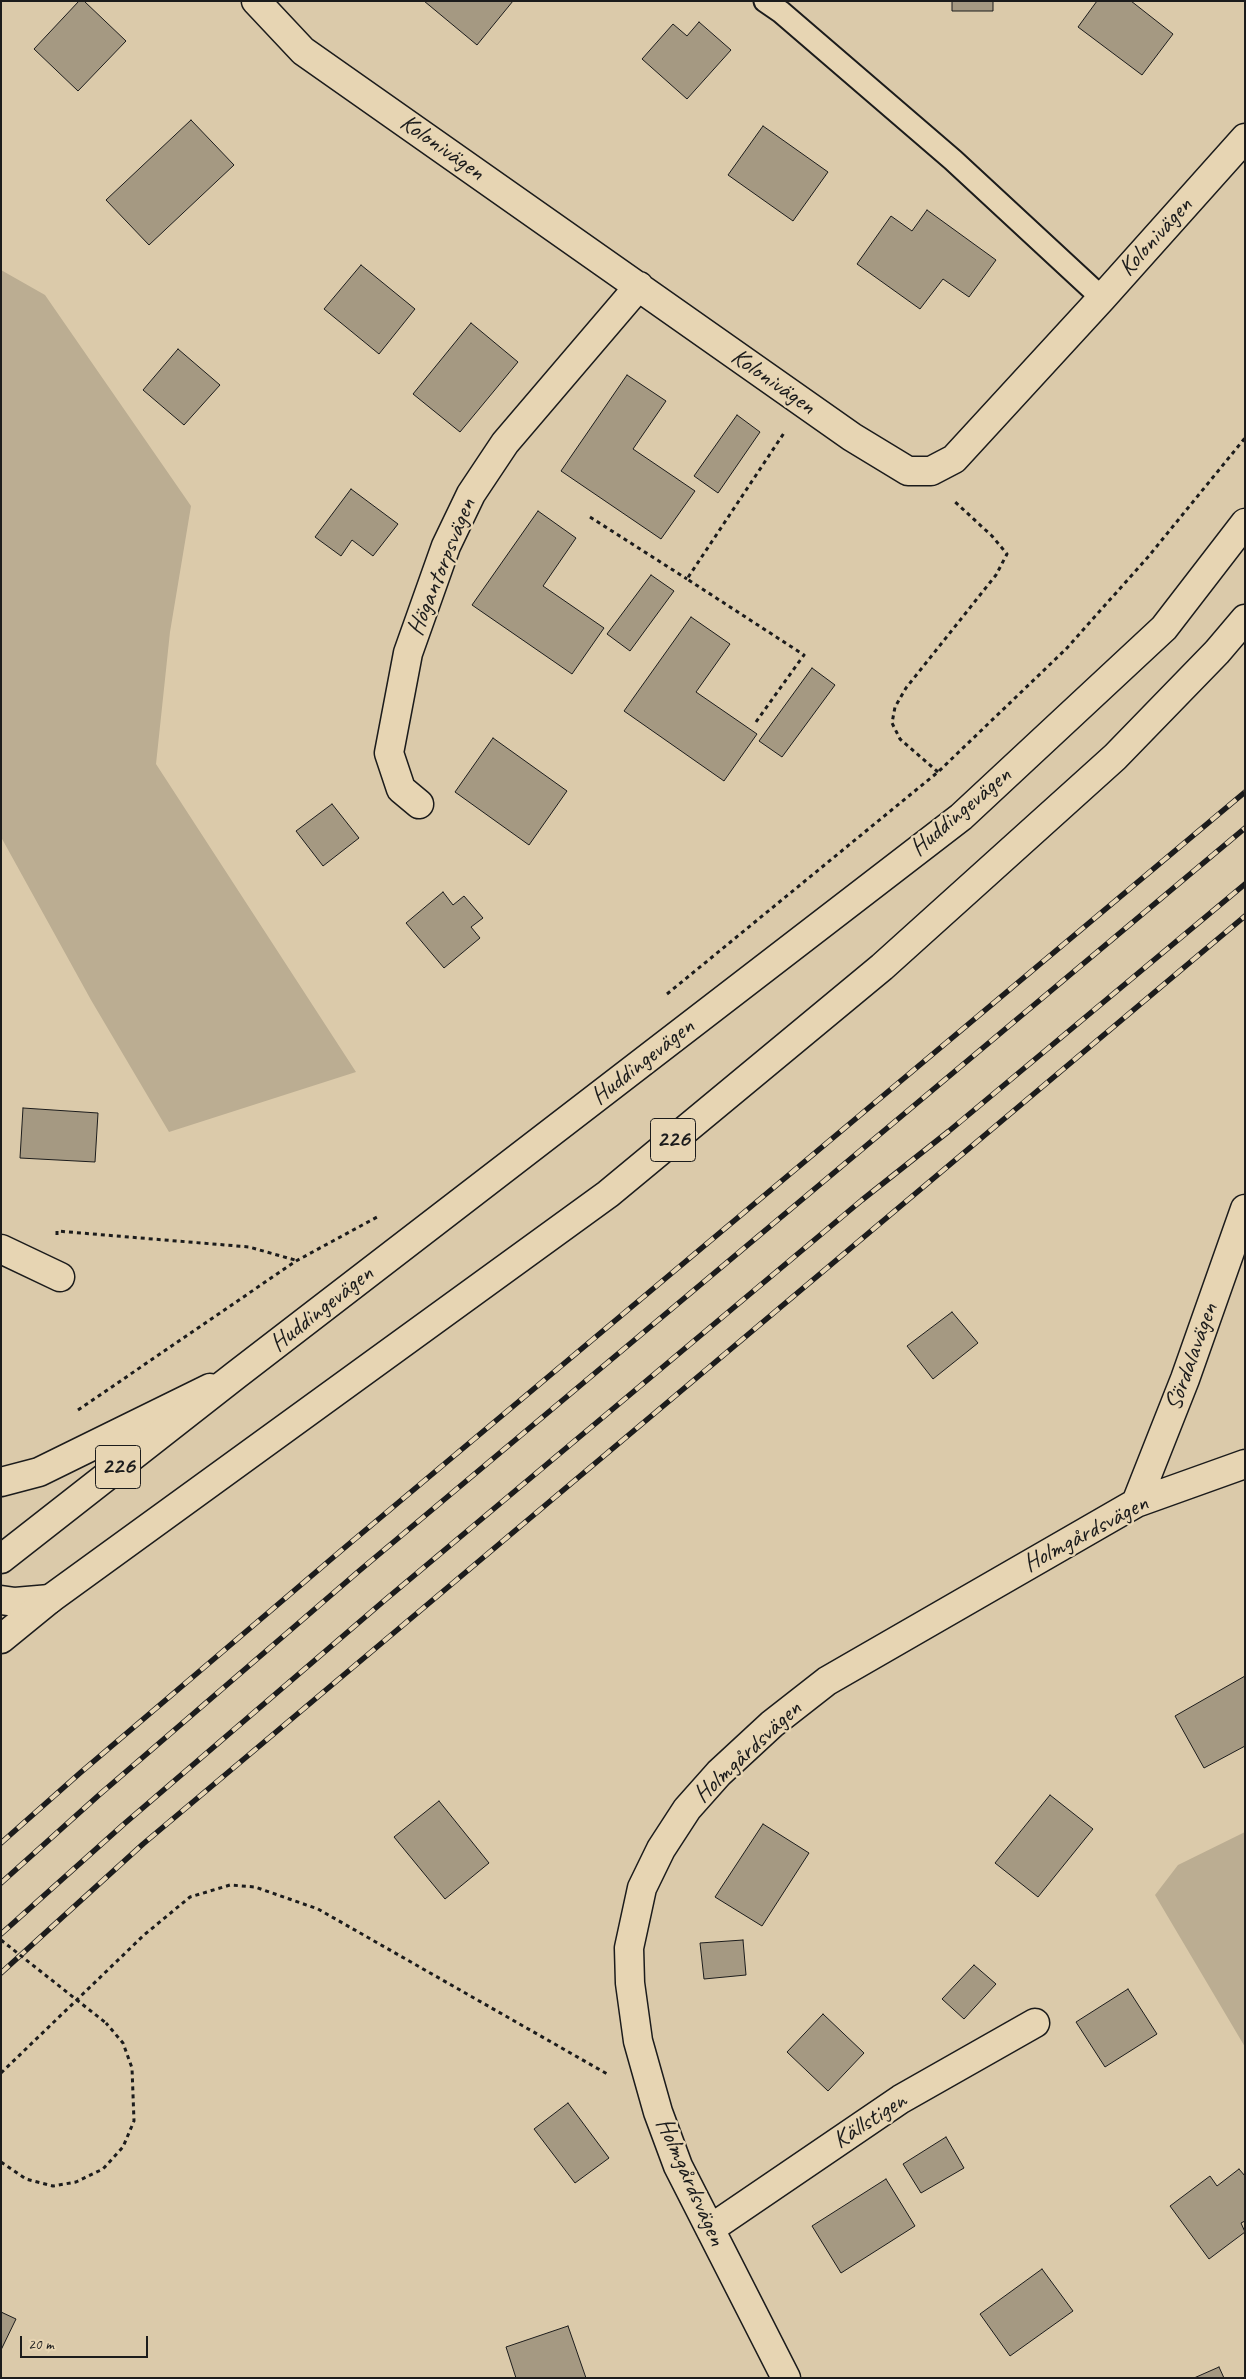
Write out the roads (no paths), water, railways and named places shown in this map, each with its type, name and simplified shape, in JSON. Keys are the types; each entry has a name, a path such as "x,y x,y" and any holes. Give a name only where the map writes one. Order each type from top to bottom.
{"street":[{"name":"Kolonivägen","path":"256,1 303,51 852,437 908,471 931,471 954,459 1102,298 1245,138"},
{"name":"Högantorpsvägen","path":"419,804 401,790 389,753 408,653 446,546 471,494 505,443 639,286"},
{"name":"Huddingevägen","path":"1,1559 236,1375 961,817 1164,628 1245,523"},
{"name":"226","path":"1,1639 50,1599 608,1194 882,966 1100,770 1217,652 1245,619"},
{"name":"Sördalavägen","path":"1136,1504 1186,1379 1245,1209"},
{"path":"1,1249 60,1277"},
{"path":"1,1482 39,1472 236,1375"},
{"name":"Holmgårdsvägen","path":"786,2378 678,2166 658,2112 638,2041 630,1983 629,1948 642,1888 661,1849 694,1802 719,1773 752,1742 827,1680 1136,1504 1245,1464"},
{"path":"1,1600 15,1602 50,1599"},
{"name":"Källstigen","path":"710,2229 901,2099 1035,2023"}],"lane":[{"path":"765,1 781,12 953,160 1102,298"}],"railway":[{"path":"1,1843 80,1773 343,1549 1245,792"},
{"path":"1,1883 99,1795 359,1571 1245,828"},
{"path":"1,1934 124,1824 385,1600 862,1200 949,1131 1245,884"},
{"path":"1,1973 143,1844 1245,916"}]}
